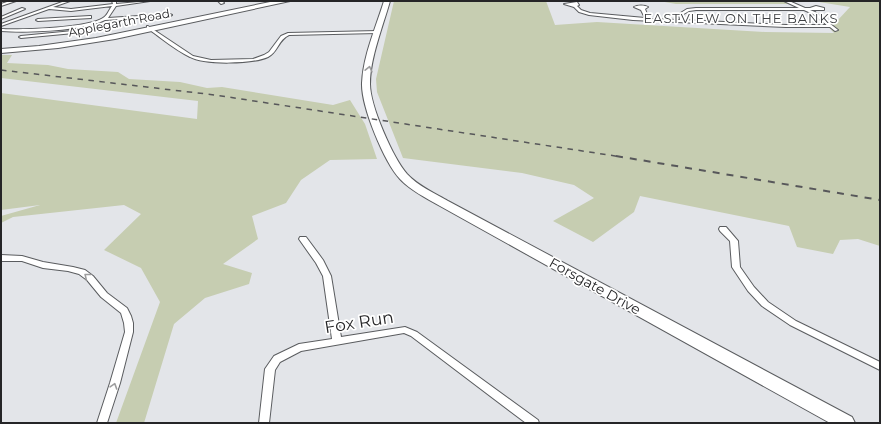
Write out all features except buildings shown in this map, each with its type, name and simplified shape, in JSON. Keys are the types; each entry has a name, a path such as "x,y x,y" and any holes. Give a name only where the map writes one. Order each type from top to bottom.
{"main road":[{"name":"Applegarth Road","path":"149,28 246,6 277,1"},
{"name":"Applegarth Road","path":"1,50 75,43 241,8 287,1"},
{"name":"Forsgate Drive","path":"375,32 387,1"},
{"name":"Forsgate Drive","path":"377,8 375,32 366,88 374,118 392,161 402,176 418,188 450,207 846,423"}],"street":[{"path":"1,4 9,1"},
{"path":"1,4 14,1"},
{"path":"1,25 68,1"},
{"path":"43,2 48,8 71,10 114,3 148,1"},
{"path":"786,1 814,13 836,30"},
{"path":"791,1 802,8"},
{"path":"104,19 108,16 114,3"},
{"path":"574,6 566,4 576,4 577,5 575,6 578,10 589,14 647,19 786,26 830,26"},
{"path":"682,21 680,15 682,13 696,10 812,8"},
{"path":"3,18 23,9"},
{"path":"643,9 647,19"},
{"path":"1,30 83,25 104,19 153,14 170,15"},
{"path":"143,22 145,16"},
{"path":"38,20 90,17"},
{"path":"3,18 18,18"},
{"path":"41,36 56,19"},
{"path":"149,28 192,57 211,61 259,59 271,53 282,37 288,34 375,32"},
{"path":"21,37 73,32"},
{"path":"723,230 734,241 736,267 750,289 765,304 793,323 880,366"},
{"path":"303,239 320,262 327,276 337,341"},
{"path":"1,258 26,259 43,265 84,273 91,278 104,294 121,306 126,313 129,332 102,423"},
{"name":"Fox Run","path":"264,423 270,369 277,359 299,348 405,330 414,334 534,423"}],"green space":[{"path":"394,1 546,1 555,25 597,22 765,32 834,33 821,19 837,21 850,7 804,1 880,1 880,246 858,239 840,240 833,254 797,247 789,226 640,196 634,212 593,242 553,221 594,198 574,185 522,173 403,158 377,92 376,79"},
{"path":"659,1 790,1 794,4 676,4"},
{"path":"1,55 12,55 7,63 48,65 68,69 118,72 129,79 180,82 207,88 222,87 333,105 350,100 365,124 377,159 330,160 301,180 286,203 252,216 258,239 223,264 252,273 249,284 205,298 174,324 144,423 116,423 160,302 141,268 104,250 141,214 124,205 13,217 1,223 1,216 40,205 1,210 1,93 197,119 198,101 1,78"}],"railway":[{"path":"1,70 215,95 622,157"},
{"path":"616,156 622,157"},
{"path":"622,157 880,200"}],"district":[{"name":"EASTVIEW ON THE BANKS","path":"741,18"}]}
